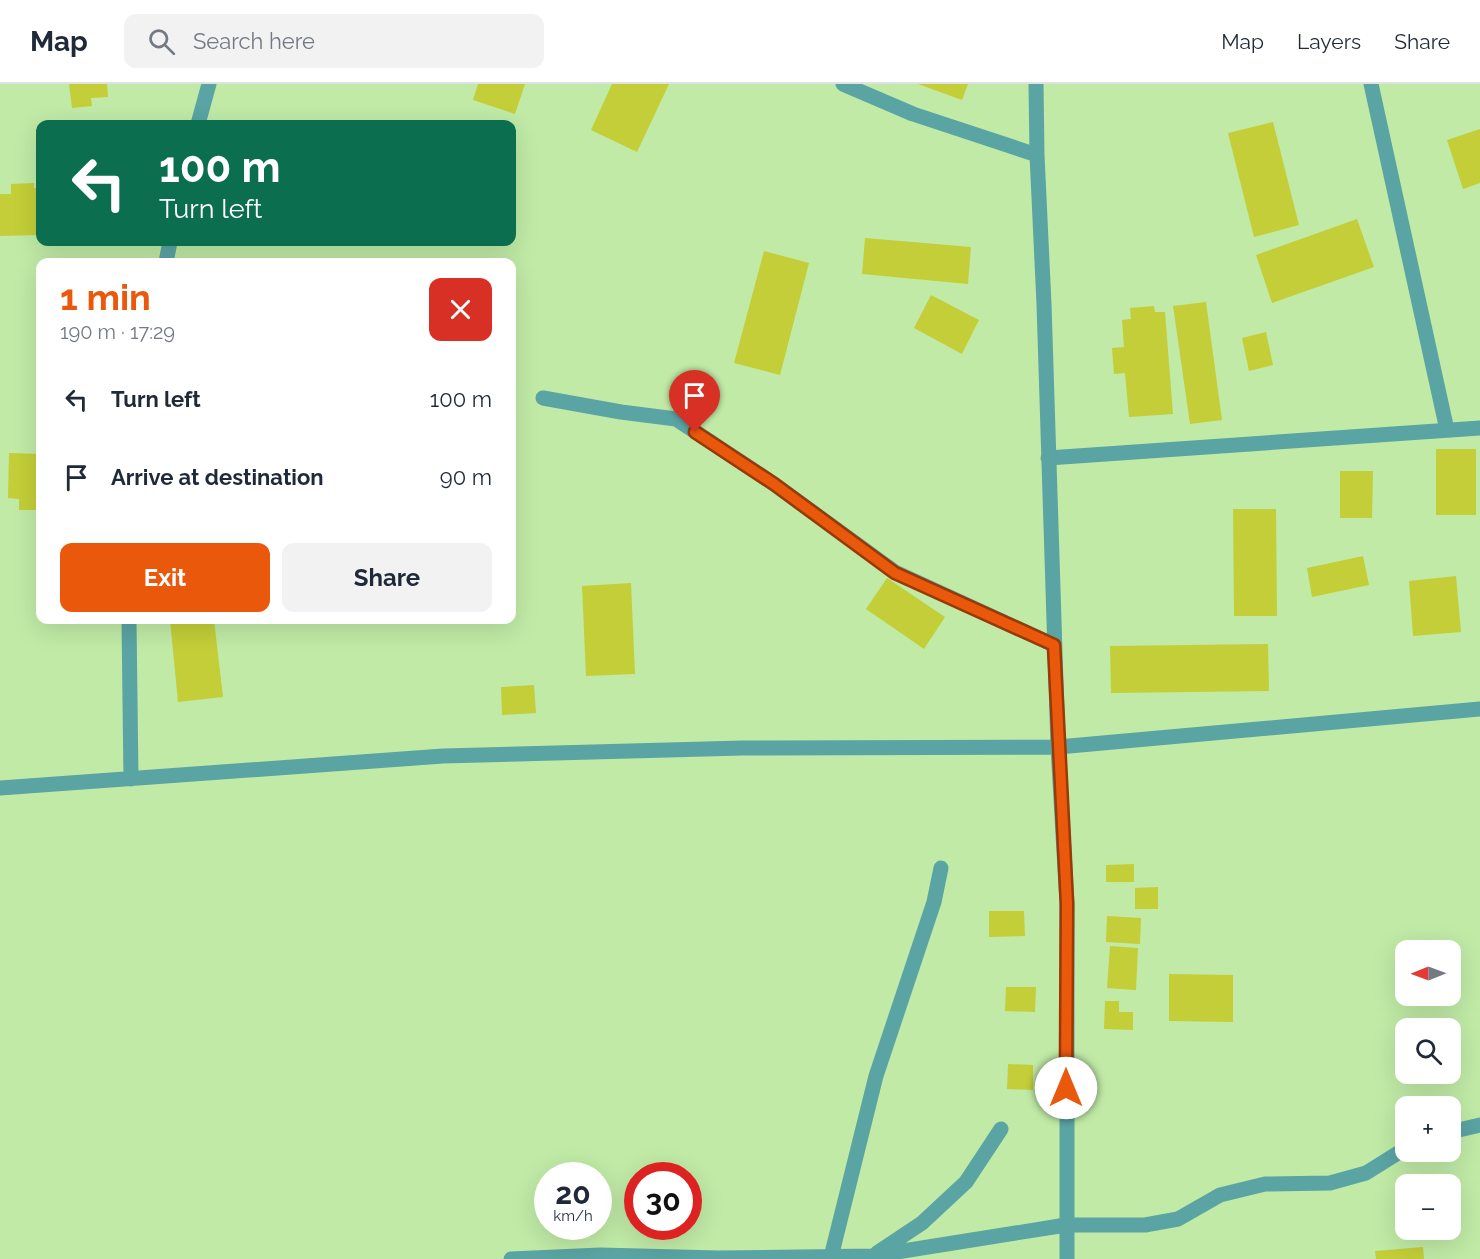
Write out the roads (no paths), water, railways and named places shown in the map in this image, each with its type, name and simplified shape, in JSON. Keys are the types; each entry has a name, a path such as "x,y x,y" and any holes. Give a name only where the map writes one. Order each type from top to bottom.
{"street":[{"path":"199,120 209,84"},
{"path":"843,84 913,114 1037,155"},
{"path":"1036,84 1054,645 1067,904 1067,1259"},
{"path":"1371,84 1447,430"},
{"path":"543,398 676,419 774,484 895,573 1054,645"},
{"path":"1048,458 1480,428"},
{"path":"129,624 131,779"},
{"path":"0,788 455,756 743,748 1058,747 1480,710"},
{"path":"831,1257 876,1076 934,902 941,868"},
{"path":"1461,1129 1480,1125"},
{"path":"872,1256 922,1223 966,1182 1001,1130"},
{"path":"511,1259 600,1255 718,1258 872,1256 1066,1225 1145,1225 1178,1219 1220,1195 1265,1184 1330,1183 1366,1173 1395,1155"}]}
